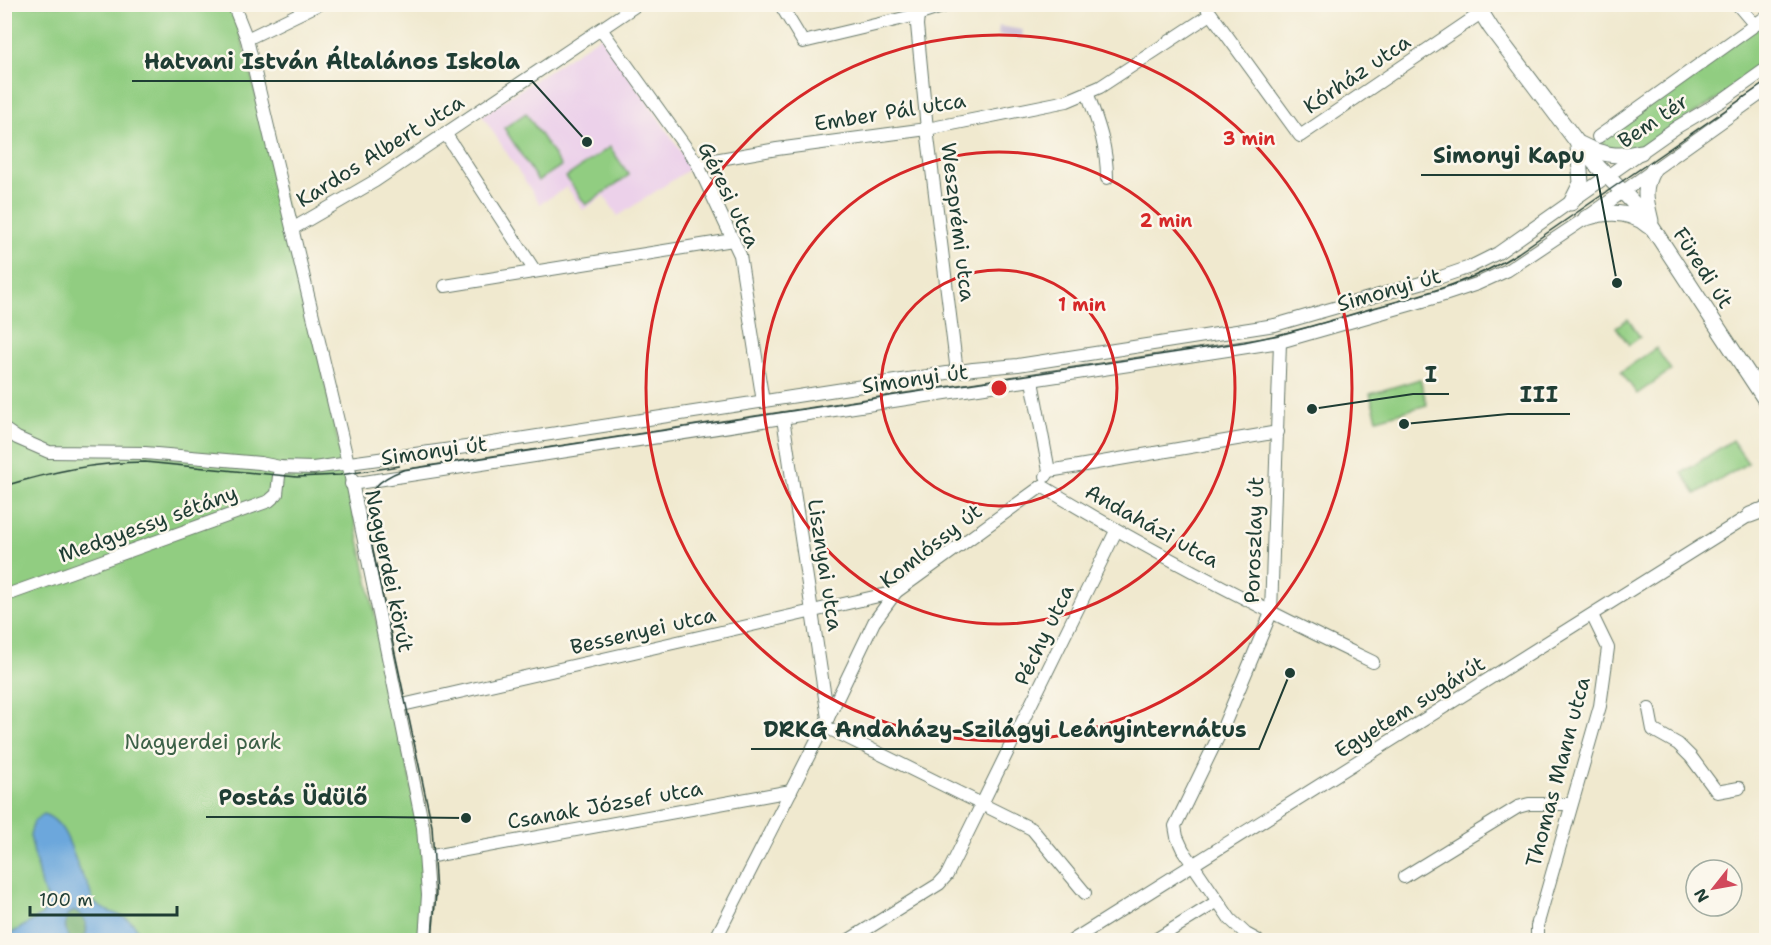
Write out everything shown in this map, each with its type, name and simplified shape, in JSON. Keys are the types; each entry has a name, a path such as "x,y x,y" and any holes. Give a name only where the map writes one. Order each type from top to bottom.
{"main road":[{"name":"Füredi út","path":"1478,9 1577,143 1644,215 1767,400"},
{"path":"1577,143 1595,152 1608,155 1629,155 1641,152"},
{"path":"1571,203 1581,183 1577,143"},
{"path":"1653,170 1646,182 1645,194 1656,235"},
{"path":"1586,218 1608,213 1631,216 1646,223 1656,235"},
{"path":"1750,515 1767,507"}],"street":[{"name":"Nagyerdei körút","path":"233,4 247,39 348,463 423,827 428,895 425,940"},
{"path":"247,39 319,4"},
{"name":"Kardos Albert utca","path":"292,229 375,181 638,4"},
{"path":"780,4 803,42 918,10 951,4"},
{"path":"1737,4 1755,26"},
{"name":"Kórház utca","path":"1208,9 1300,136 1478,9"},
{"name":"Ember Pál utca","path":"697,163 777,149 927,129 1066,101 1100,87 1128,71 1208,9"},
{"name":"Weszprémi utca","path":"918,10 927,129 957,372"},
{"name":"Bem tér","path":"1598,137 1767,17"},
{"name":"Géresi utca","path":"602,29 697,163 740,255 763,402"},
{"name":"Bem tér","path":"1438,278 1470,267 1498,253 1641,152 1767,69"},
{"name":"Bem tér","path":"1477,284 1523,261 1767,90"},
{"path":"1087,92 1102,132 1107,155 1107,178"},
{"path":"445,133 535,271"},
{"path":"445,286 733,240"},
{"name":"Simonyi út","path":"348,463 1275,325 1438,278"},
{"name":"Simonyi út","path":"351,484 1280,342 1477,284"},
{"name":"Poroszlay út","path":"1195,865 1183,850 1175,826 1224,725 1270,613 1280,342"},
{"path":"1032,381 1049,471 1042,486"},
{"name":"Lisznyai utca","path":"783,418 813,612 826,722"},
{"path":"4,429 17,438 50,452 145,453 313,468 348,463"},
{"path":"1049,471 1278,432"},
{"name":"Medgyessy sétány","path":"4,596 269,501 277,494 279,466"},
{"name":"Andaházi utca","path":"1042,486 1116,531 1270,613 1373,662"},
{"name":"Komlóssy út","path":"715,940 874,622 896,592 1042,486"},
{"name":"Egyetem sugárút","path":"1073,940 1750,515"},
{"name":"Péchy utca","path":"849,940 939,884 948,875 1116,531"},
{"name":"Bessenyei utca","path":"398,706 896,592"},
{"name":"Thomas Mann utca","path":"1537,940 1537,926 1600,706 1608,648 1592,615"},
{"path":"1649,709 1653,730 1678,744 1717,792 1739,788"},
{"path":"826,722 1032,829 1085,893"},
{"name":"Csanak József utca","path":"427,857 791,791"},
{"path":"1404,877 1518,807 1529,804 1571,804"},
{"path":"1195,865 1230,919 1246,934 1257,940"},
{"path":"1155,940 1218,901"}],"shaded area":[{"path":"999,26 1023,30 1022,39 998,35"},
{"path":"601,36 691,168 618,216 604,196 583,210 567,187 540,204 482,115"}],"green space":[{"name":"Nagyerdei park","path":"5,5 233,5 299,259 427,857 419,940 5,940"},
{"path":"1766,17 1766,69 1628,155 1597,142"},
{"path":"526,113 561,166 538,181 504,128"},
{"path":"610,147 629,175 586,205 566,177"},
{"path":"1628,319 1640,337 1629,345 1616,327"},
{"path":"1656,348 1671,370 1637,394 1621,372"},
{"path":"1420,379 1427,405 1377,419 1370,394"},
{"path":"1732,440 1748,463 1696,494 1682,473"},
{"path":"75,911 84,919 87,930 85,937 72,940 68,937 65,923 68,914"}],"water":[{"path":"44,814 59,825 68,840 94,902 129,920 138,931 140,940 72,940 5,940 5,937 41,916 46,908 47,897 41,886 30,835 34,821","holes":["75,911 84,919 85,937 72,940 68,937 66,920 68,914"]}],"tram line":[{"path":"432,940 436,894 432,826 366,518 368,500 380,482 403,470 1244,342 1411,298 1484,272 1518,253 1766,82"},
{"path":"4,486 74,469 127,462 297,477 340,475 399,466"}],"place":[{"name":"Hatvani István Általános Iskola","path":"587,142"},
{"name":"Simonyi Kapu","path":"1617,283"},
{"name":"I","path":"1312,409"},
{"name":"III","path":"1404,424"},
{"name":"DRKG Andaházy-Szilágyi Leányinternátus","path":"1290,673"},
{"name":"Postás Üdülő","path":"466,818"}]}
